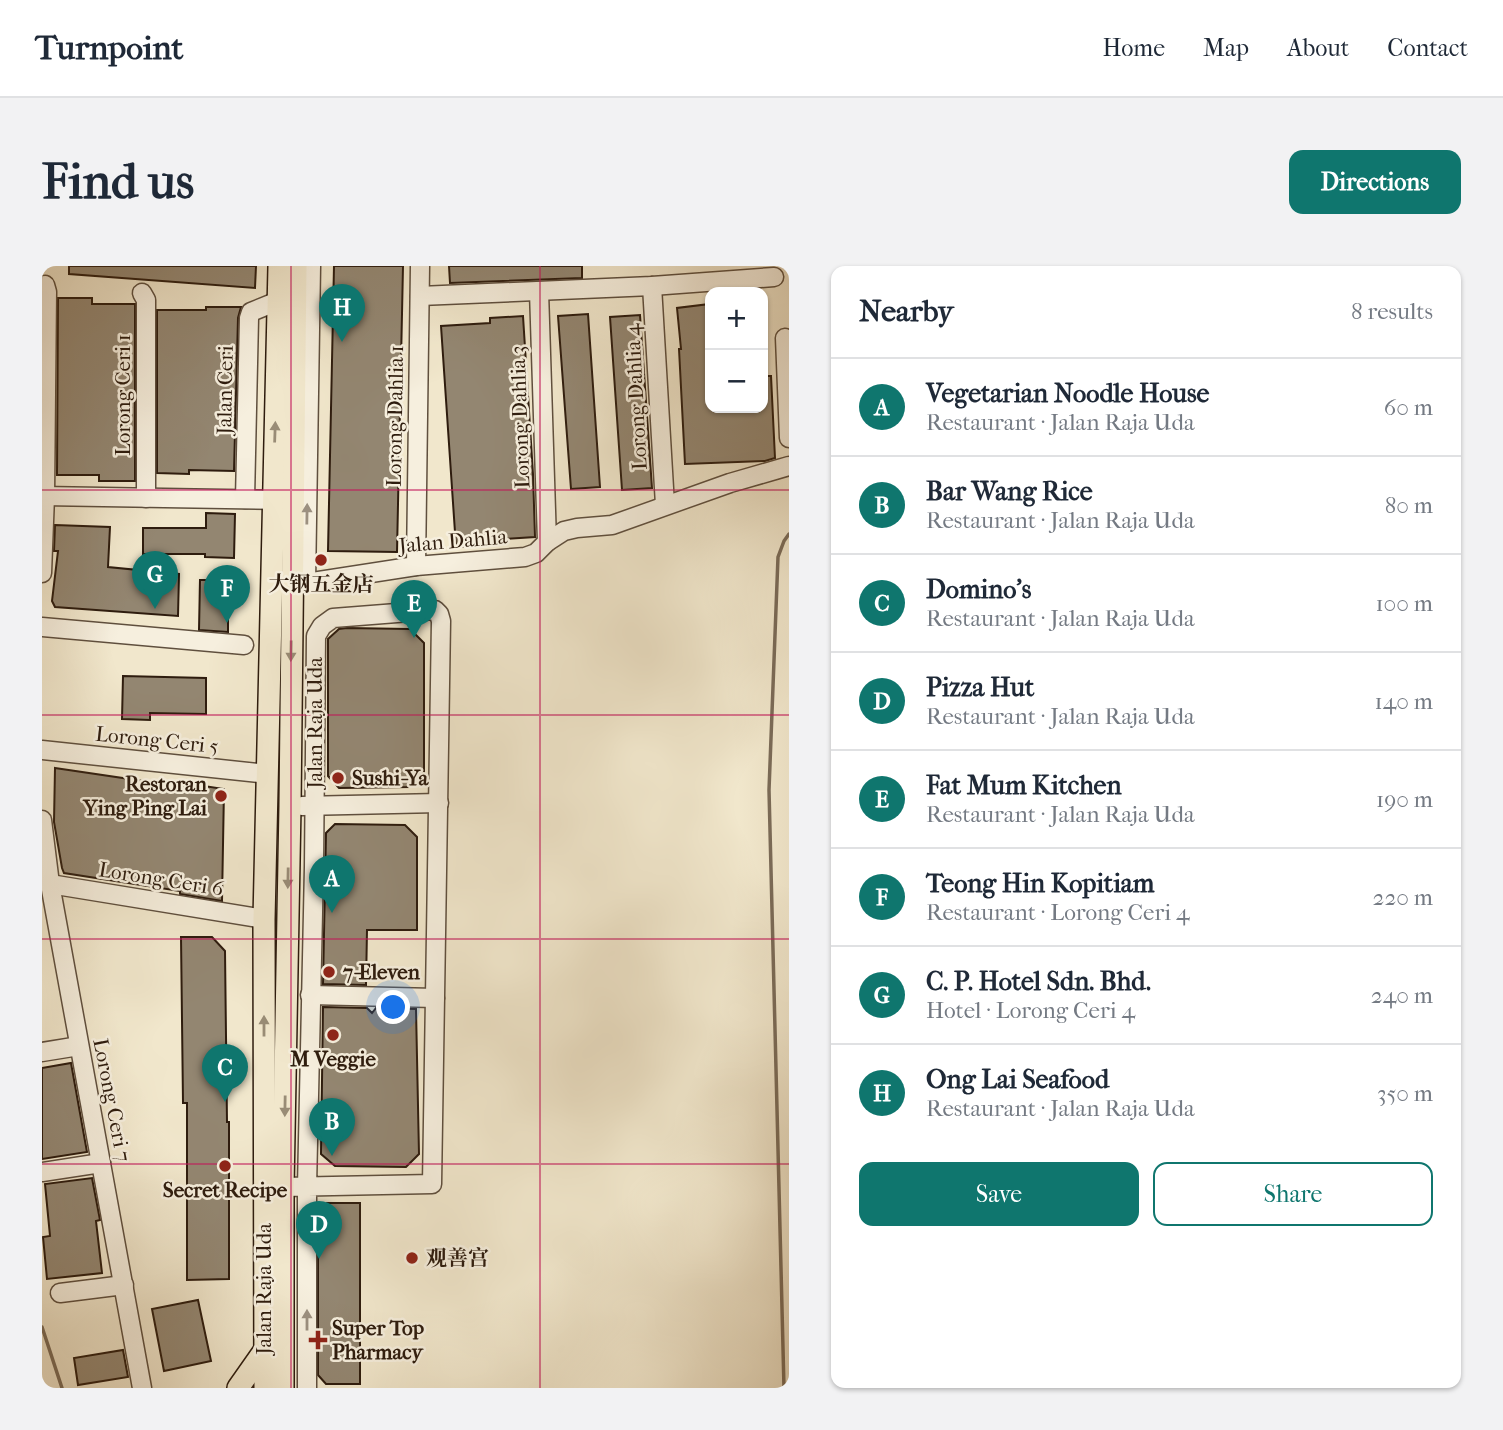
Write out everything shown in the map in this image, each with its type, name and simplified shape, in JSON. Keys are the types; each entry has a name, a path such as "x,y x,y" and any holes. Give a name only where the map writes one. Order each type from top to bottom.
{"main road":[{"name":"Jalan Raja Uda","path":"279,266 283,500 290,583 290,806 283,1187 284,1388"},
{"name":"Jalan Raja Uda","path":"283,500 296,266"},
{"name":"Jalan Raja Uda","path":"265,1388 264,919 268,774 290,583"},
{"path":"238,1388 264,1351"}],"street":[{"path":"290,583 311,266"},
{"name":"Lorong Dahlia 1","path":"416,566 420,266"},
{"path":"420,296 652,286 774,277"},
{"path":"42,573 45,285"},
{"name":"Lorong Dahlia 4","path":"652,286 666,505"},
{"name":"Lorong Dahlia 3","path":"539,291 547,541"},
{"name":"Lorong Ceri 1","path":"142,293 146,300 146,498"},
{"name":"Jalan Ceri","path":"245,499 249,317 251,312 278,301"},
{"path":"785,338 789,438"},
{"name":"Jalan Dahlia","path":"290,583 416,566 525,557 536,553 547,541 564,531 612,525 730,483 789,467"},
{"path":"44,496 283,500"},
{"name":"Jalan Raja Uda","path":"307,1187 432,1184 441,621 435,610 333,618 316,636 307,1187 307,1388"},
{"path":"42,626 244,646"},
{"name":"Lorong Ceri 5","path":"42,750 268,774"},
{"path":"290,806 439,803"},
{"name":"Lorong Ceri 7","path":"42,820 50,884 142,1388"},
{"name":"Lorong Ceri 6","path":"50,884 264,919"},
{"path":"310,995 435,998"},
{"path":"42,1052 79,1046"},
{"path":"42,1172 101,1163"},
{"path":"283,1187 307,1187"},
{"path":"60,1293 124,1285"}],"building":[{"path":"69,266 256,266 255,288 69,274"},
{"path":"334,266 403,266 397,552 328,551"},
{"path":"449,266 582,266 582,278 450,283"},
{"path":"58,298 92,298 92,304 135,304 135,481 99,481 99,475 57,475"},
{"path":"705,305 705,413 768,413 768,376 771,376 775,458 765,461 685,464 677,308"},
{"path":"206,307 241,307 238,318 234,471 189,470 189,474 157,473 157,310 206,310"},
{"path":"588,314 600,487 571,489 558,316"},
{"path":"640,315 652,488 622,490 610,317"},
{"path":"523,316 535,537 489,540 489,545 456,547 441,326 490,323 490,318"},
{"path":"206,513 235,514 234,558 205,557 205,554 143,554 143,528 206,528"},
{"path":"55,525 110,527 108,567 179,574 178,616 55,607 52,601 58,551 54,551"},
{"path":"200,580 228,580 228,632 199,630"},
{"path":"339,629 410,629 424,643 424,775 411,787 339,788 328,776 328,639"},
{"path":"123,676 206,678 206,714 150,713 150,720 122,719"},
{"path":"55,768 184,787 184,783 224,789 222,901 180,894 180,891 64,873 54,822"},
{"path":"335,824 405,825 417,837 417,930 367,930 366,985 323,984 326,833"},
{"path":"181,937 212,937 225,951 229,1279 187,1280 187,1103 183,1103"},
{"path":"323,1007 367,1008 372,1013 376,1008 416,1009 419,1154 406,1167 335,1166 321,1154"},
{"path":"71,1063 87,1152 42,1159 42,1068"},
{"path":"92,1178 100,1220 96,1221 102,1273 47,1279 43,1237 50,1236 45,1184"},
{"path":"327,1203 360,1203 360,1384 326,1384 318,1375 318,1212"},
{"path":"198,1300 211,1361 164,1371 152,1309"},
{"path":"123,1350 128,1377 78,1385 74,1358"}],"waterway":[{"path":"784,1388 769,790 778,557 789,534"},
{"path":"42,1327 62,1388"}],"place":[{"name":"Ong Lai Seafood","path":"342,342"},
{"name":"大钢五金店","path":"321,560"},
{"name":"C. P. Hotel Sdn. Bhd.","path":"155,609"},
{"name":"Teong Hin Kopitiam","path":"227,623"},
{"name":"Fat Mum Kitchen","path":"414,638"},
{"name":"Sushi-Ya","path":"338,778"},
{"name":"Restoran Ying Ping Lai","path":"221,796"},
{"name":"Vegetarian Noodle House","path":"332,913"},
{"name":"7-Eleven","path":"329,972"},
{"name":"M Veggie","path":"333,1035"},
{"name":"Domino's","path":"225,1102"},
{"name":"Bar Wang Rice","path":"332,1156"},
{"name":"Secret Recipe","path":"225,1166"},
{"name":"观善宫","path":"412,1258"},
{"name":"Pizza Hut","path":"319,1259"},
{"name":"Super Top Pharmacy","path":"318,1340"}]}
